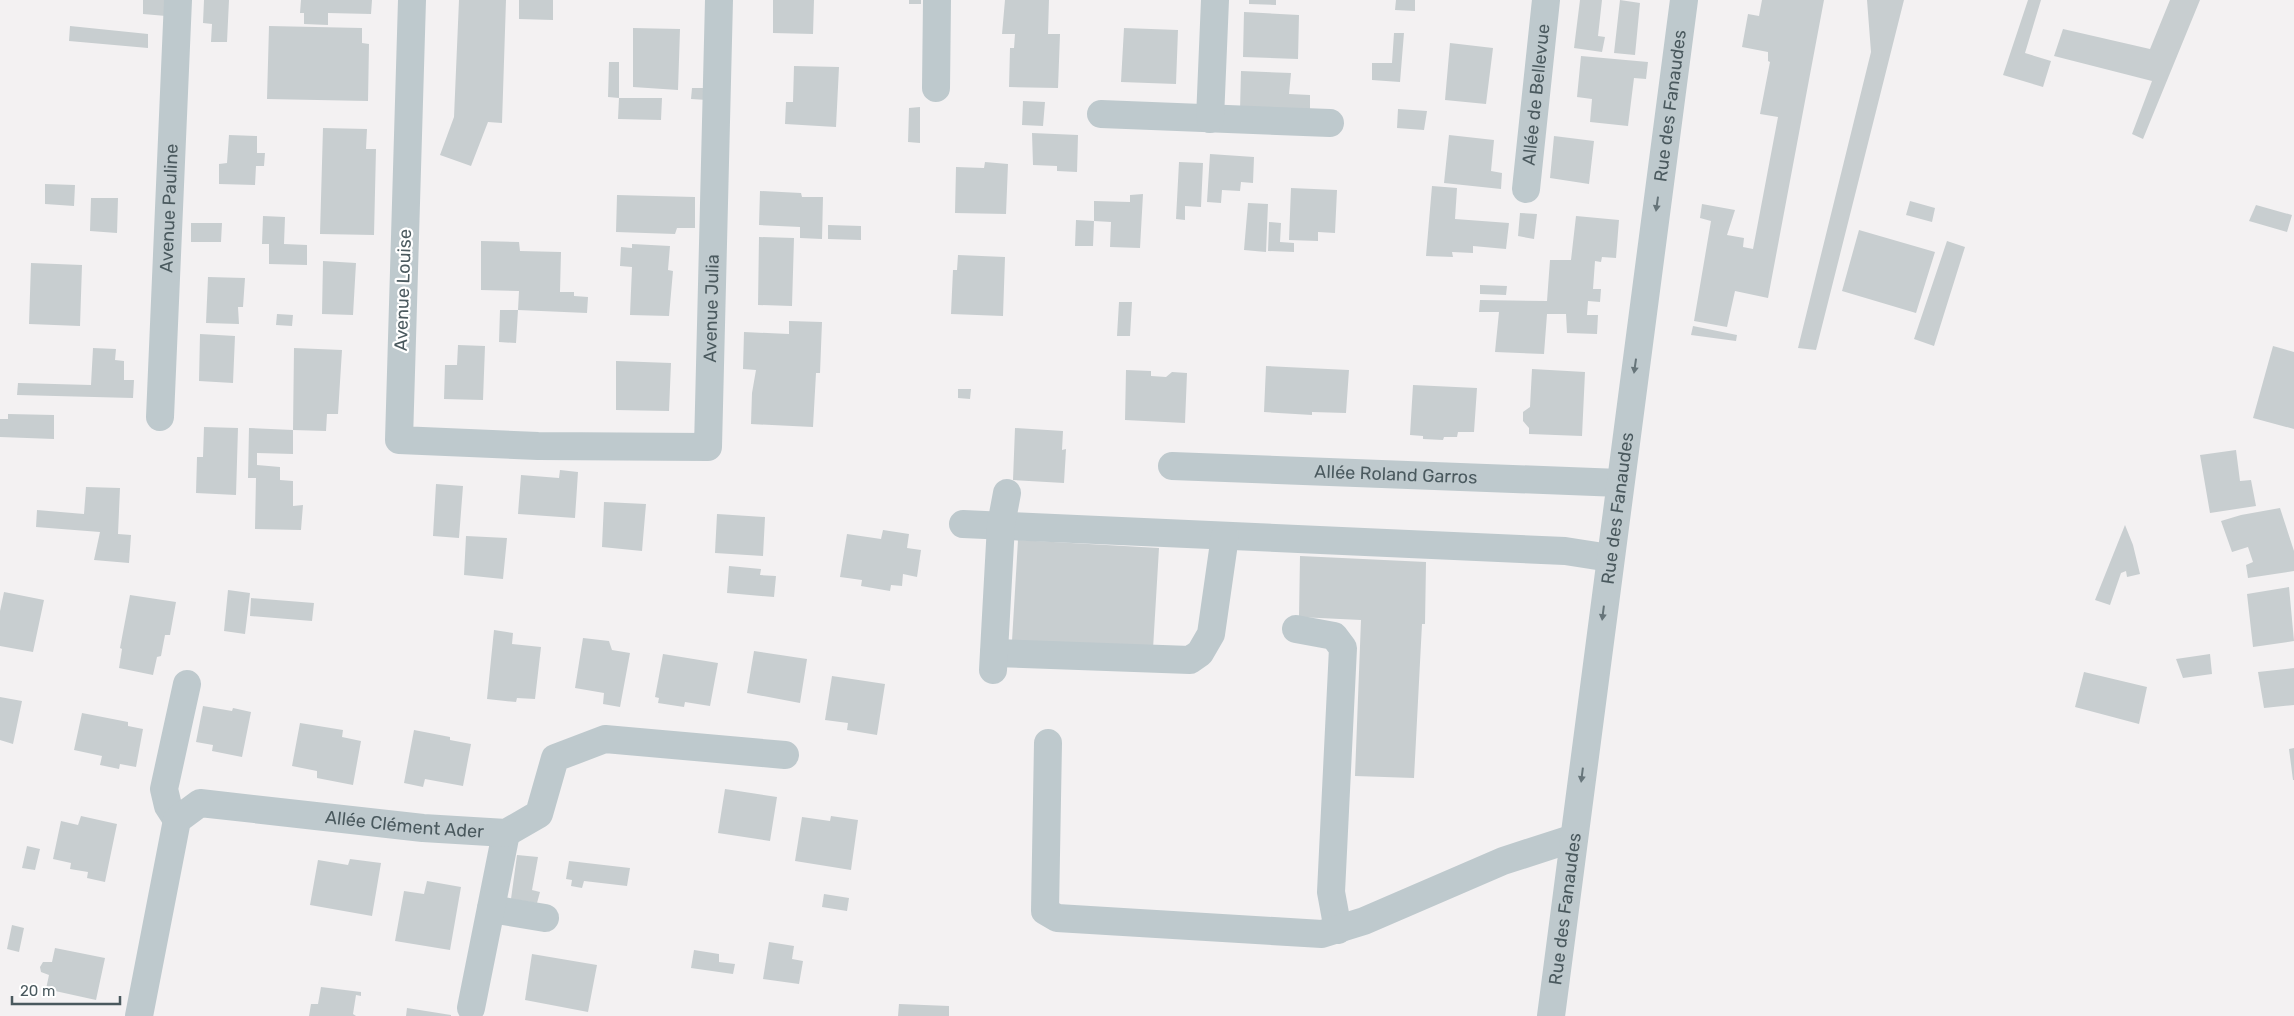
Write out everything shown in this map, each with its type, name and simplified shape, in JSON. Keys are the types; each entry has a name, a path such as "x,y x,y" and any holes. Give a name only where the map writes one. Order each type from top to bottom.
{"street":[{"name":"Avenue Pauline","path":"160,416 178,0"},
{"name":"Avenue Louise","path":"412,0 399,440 538,446"},
{"name":"Avenue Julia","path":"538,446 708,447 718,0"},
{"path":"936,88 937,0"},
{"path":"1210,119 1215,0"},
{"name":"Allée de Bellevue","path":"1526,189 1546,0"},
{"name":"Rue des Fanaudes","path":"1551,1016 1684,0"},
{"path":"1101,114 1330,123"},
{"name":"Allée Roland Garros","path":"1172,466 1620,483"},
{"path":"1006,493 1001,526 994,662 1190,660 1200,653 1211,634 1225,536"},
{"path":"963,524 1564,551 1610,558"},
{"path":"1296,629 1334,636 1343,648 1332,892 1338,930"},
{"path":"139,1016 177,820 168,806 164,789 187,684"},
{"name":"Allée Clément Ader","path":"177,820 200,803 423,828 506,833 540,814 555,758 605,739 785,755"},
{"path":"1048,743 1045,911 1057,918 1322,934 1364,921 1503,861 1574,838"},
{"path":"471,1008 506,833"},
{"path":"491,909 546,918"}],"building":[{"path":"143,0 167,0 166,16 143,14"},
{"path":"204,0 229,0 227,42 211,42 212,24 203,23"},
{"path":"301,0 372,0 371,14 328,13 328,25 304,24 304,13 300,13"},
{"path":"459,0 506,0 502,123 488,122 471,166 440,155 454,117"},
{"path":"519,0 553,0 553,20 519,19"},
{"path":"773,0 814,0 813,34 773,33"},
{"path":"909,0 921,0 921,4 909,4"},
{"path":"1005,0 1049,0 1048,34 1060,34 1058,88 1009,87 1010,48 1014,48 1015,34 1002,34"},
{"path":"1249,0 1276,0 1276,5 1249,4"},
{"path":"1396,0 1415,0 1415,11 1395,10"},
{"path":"1580,0 1602,0 1598,36 1605,37 1602,52 1574,48"},
{"path":"1620,0 1640,3 1635,55 1614,53"},
{"path":"1762,0 1824,0 1768,298 1735,291 1727,327 1694,321 1711,221 1700,218 1702,204 1735,210 1727,235 1744,238 1743,247 1753,249 1778,117 1760,114 1770,62 1768,61 1768,52 1742,47 1748,14 1759,16"},
{"path":"1867,0 1904,0 1816,350 1798,348 1871,52"},
{"path":"2028,0 2041,0 2025,53 2051,61 2043,87 2003,75"},
{"path":"2170,0 2200,0 2143,139 2132,134 2152,81 2054,56 2063,29 2150,49"},
{"path":"1244,12 1299,15 1298,59 1243,57"},
{"path":"70,26 148,34 148,48 69,41"},
{"path":"269,26 362,28 362,43 369,44 368,101 267,99"},
{"path":"633,28 680,29 678,90 633,87"},
{"path":"1124,28 1178,30 1176,84 1121,82"},
{"path":"1394,33 1404,33 1400,82 1372,80 1372,63 1392,63"},
{"path":"1450,43 1493,48 1486,104 1445,100"},
{"path":"1581,56 1648,62 1646,79 1634,78 1628,126 1590,122 1592,99 1577,97"},
{"path":"609,62 619,62 619,98 608,97"},
{"path":"794,66 839,67 836,127 785,124 786,102 793,102"},
{"path":"1241,71 1291,73 1289,94 1310,95 1310,114 1240,111"},
{"path":"692,88 707,88 707,100 691,99"},
{"path":"619,98 662,98 661,120 618,119"},
{"path":"1023,101 1045,102 1043,126 1022,125"},
{"path":"920,107 920,143 908,142 909,108"},
{"path":"1398,109 1427,111 1424,130 1397,128"},
{"path":"323,128 367,129 366,149 376,149 374,235 320,234"},
{"path":"1032,133 1078,135 1077,172 1057,171 1057,166 1033,165"},
{"path":"229,135 257,136 257,153 265,153 264,166 256,166 255,185 219,184 219,164 227,163"},
{"path":"1449,135 1494,140 1491,171 1502,173 1501,189 1444,183"},
{"path":"1554,136 1594,141 1589,184 1550,178"},
{"path":"1210,154 1254,157 1253,183 1241,182 1240,191 1222,190 1221,203 1207,202"},
{"path":"985,162 1008,164 1006,214 955,213 956,167 984,168"},
{"path":"1179,162 1203,163 1201,207 1185,206 1185,220 1176,219"},
{"path":"45,184 75,185 74,206 45,204"},
{"path":"1432,186 1457,188 1455,219 1509,223 1506,249 1473,246 1473,253 1452,252 1453,257 1426,256"},
{"path":"1291,188 1337,190 1335,233 1318,232 1318,241 1289,240"},
{"path":"760,191 801,193 802,197 823,197 822,239 800,238 800,227 759,225"},
{"path":"1143,194 1140,248 1110,247 1111,222 1094,221 1094,201 1130,202 1130,195"},
{"path":"617,195 695,197 695,228 677,228 675,234 616,232"},
{"path":"91,198 118,198 117,233 90,231"},
{"path":"1910,201 1935,208 1932,222 1906,215"},
{"path":"1248,203 1268,204 1266,252 1244,250"},
{"path":"2256,205 2292,215 2287,232 2249,221"},
{"path":"1520,213 1537,214 1534,239 1518,236"},
{"path":"263,216 285,217 284,244 307,245 307,265 269,264 269,244 262,244"},
{"path":"1576,216 1619,220 1616,258 1602,257 1601,262 1595,261 1593,289 1601,289 1600,302 1588,301 1587,315 1598,315 1597,334 1567,333 1566,314 1547,314 1544,354 1495,352 1499,312 1479,312 1480,300 1547,301 1550,260 1571,260"},
{"path":"1076,220 1094,221 1093,246 1075,246"},
{"path":"1269,222 1281,223 1280,242 1294,243 1294,252 1268,251"},
{"path":"191,223 222,223 221,242 191,242"},
{"path":"828,225 861,226 861,240 828,239"},
{"path":"1859,230 1935,252 1916,313 1842,291"},
{"path":"759,237 794,238 792,306 758,305"},
{"path":"481,241 519,242 520,251 561,252 560,292 574,292 574,296 588,297 587,313 518,310 519,291 481,290"},
{"path":"1947,241 1965,247 1934,346 1914,339"},
{"path":"632,244 670,246 668,270 673,271 669,316 630,315 632,267 620,266 621,247 632,248"},
{"path":"958,255 1005,257 1003,316 951,314 953,270 957,270"},
{"path":"323,261 356,263 353,315 322,314"},
{"path":"31,263 82,265 80,326 29,324"},
{"path":"208,277 245,278 243,307 238,307 239,324 206,323"},
{"path":"1480,285 1507,286 1506,295 1480,294"},
{"path":"1119,302 1132,302 1130,336 1117,336"},
{"path":"500,310 518,310 516,343 499,342"},
{"path":"277,314 293,315 292,326 276,325"},
{"path":"789,321 822,322 820,373 816,373 813,427 751,424 752,393 756,370 743,369 744,332 789,334"},
{"path":"1693,326 1737,335 1736,341 1691,335"},
{"path":"200,334 235,336 233,383 199,381"},
{"path":"458,345 485,346 483,400 444,399 445,365 457,365"},
{"path":"2273,346 2294,352 2294,429 2253,418"},
{"path":"93,348 116,349 115,360 124,361 124,380 134,380 133,398 17,395 18,383 91,385"},
{"path":"294,348 342,350 338,414 327,414 326,431 293,430"},
{"path":"616,361 671,363 669,411 616,410"},
{"path":"1266,366 1349,370 1346,413 1312,412 1312,415 1264,412"},
{"path":"1532,369 1585,372 1582,436 1529,434 1529,428 1523,421 1523,412 1530,407"},
{"path":"1126,370 1151,371 1151,376 1166,377 1172,372 1187,373 1185,423 1125,420"},
{"path":"1413,385 1477,388 1474,432 1458,432 1457,437 1444,437 1443,440 1423,439 1423,436 1410,435"},
{"path":"958,389 971,389 970,399 958,398"},
{"path":"8,414 54,415 54,439 0,437 0,419 8,419"},
{"path":"204,427 238,428 236,495 196,493 197,457 203,457"},
{"path":"249,428 293,430 293,454 257,453 257,465 280,467 280,480 293,481 293,506 303,505 301,530 255,529 256,478 248,478"},
{"path":"1015,428 1063,431 1062,450 1066,449 1064,483 1013,480"},
{"path":"2236,450 2240,481 2251,480 2256,506 2210,513 2200,455"},
{"path":"560,470 578,472 575,518 518,514 521,475 559,478"},
{"path":"436,484 463,486 459,538 433,536"},
{"path":"86,487 120,488 118,534 131,535 129,563 94,560 100,532 36,527 37,510 84,514"},
{"path":"604,502 646,504 642,551 602,547"},
{"path":"2280,508 2294,551 2294,571 2248,578 2246,565 2253,562 2248,547 2232,552 2221,521 2241,515"},
{"path":"717,514 765,517 763,556 715,553"},
{"path":"2125,525 2133,545 2140,574 2127,577 2126,571 2121,573 2110,605 2095,600"},
{"path":"883,530 909,534 907,548 921,550 917,577 903,574 902,586 891,585 890,591 861,586 862,580 840,577 847,534 881,539"},
{"path":"466,536 507,538 503,579 464,575"},
{"path":"1018,540 1159,548 1153,649 1012,641"},
{"path":"1300,556 1426,562 1425,624 1422,624 1414,778 1355,776 1361,620 1299,617"},
{"path":"729,566 761,569 760,575 776,576 774,597 727,593"},
{"path":"2289,587 2294,641 2253,647 2247,594"},
{"path":"228,590 250,593 245,634 224,631"},
{"path":"4,592 44,600 33,652 0,646 0,611"},
{"path":"130,595 176,602 170,635 165,635 161,656 157,657 153,675 119,668 122,649 120,648"},
{"path":"251,598 314,603 312,621 250,616"},
{"path":"494,630 513,633 512,644 541,647 535,699 517,698 516,702 487,699"},
{"path":"583,638 609,641 612,650 630,653 620,707 603,704 604,693 575,688"},
{"path":"754,651 807,659 800,703 747,693"},
{"path":"663,654 718,663 710,706 685,702 684,707 658,703 659,698 655,697"},
{"path":"2210,654 2212,674 2183,678 2176,659"},
{"path":"2294,668 2294,705 2264,708 2258,672"},
{"path":"2084,672 2147,687 2139,724 2075,707"},
{"path":"832,676 885,684 877,735 847,730 848,723 825,720"},
{"path":"0,697 22,701 13,744 0,740"},
{"path":"203,706 232,711 233,708 251,712 242,757 212,751 213,745 196,742"},
{"path":"82,713 128,722 128,726 143,729 136,767 120,764 119,769 100,765 102,756 74,750"},
{"path":"300,723 343,730 342,737 361,741 353,785 317,778 317,771 292,766"},
{"path":"414,730 450,737 450,740 471,744 463,786 425,779 423,787 404,783"},
{"path":"2294,748 2294,780 2293,780 2289,749"},
{"path":"725,789 777,797 770,841 718,833"},
{"path":"81,816 117,824 105,882 87,878 88,872 70,869 71,863 53,859 61,821 78,825"},
{"path":"831,816 858,820 851,870 795,861 802,817 830,821"},
{"path":"27,846 40,849 35,870 22,868"},
{"path":"517,855 538,857 532,890 540,892 537,903 511,899"},
{"path":"350,859 381,863 372,916 310,905 318,860 348,865"},
{"path":"569,861 630,868 627,886 584,881 582,888 571,886 572,880 566,879"},
{"path":"427,881 461,887 450,950 395,941 404,891 424,894"},
{"path":"824,894 849,898 847,911 822,907"},
{"path":"12,925 24,928 19,952 7,949"},
{"path":"769,942 794,946 792,959 803,961 799,984 763,979"},
{"path":"55,948 105,958 96,1000 46,989 49,975 41,972 40,967 43,962 52,962"},
{"path":"694,950 719,954 719,962 735,964 733,974 691,968"},
{"path":"532,954 597,965 588,1012 525,1000"},
{"path":"321,987 361,992 361,996 356,995 353,1014 356,1016 309,1016 311,1004 318,1004"},
{"path":"899,1004 949,1006 949,1016 898,1016"},
{"path":"407,1008 451,1015 451,1016 406,1016"}]}
